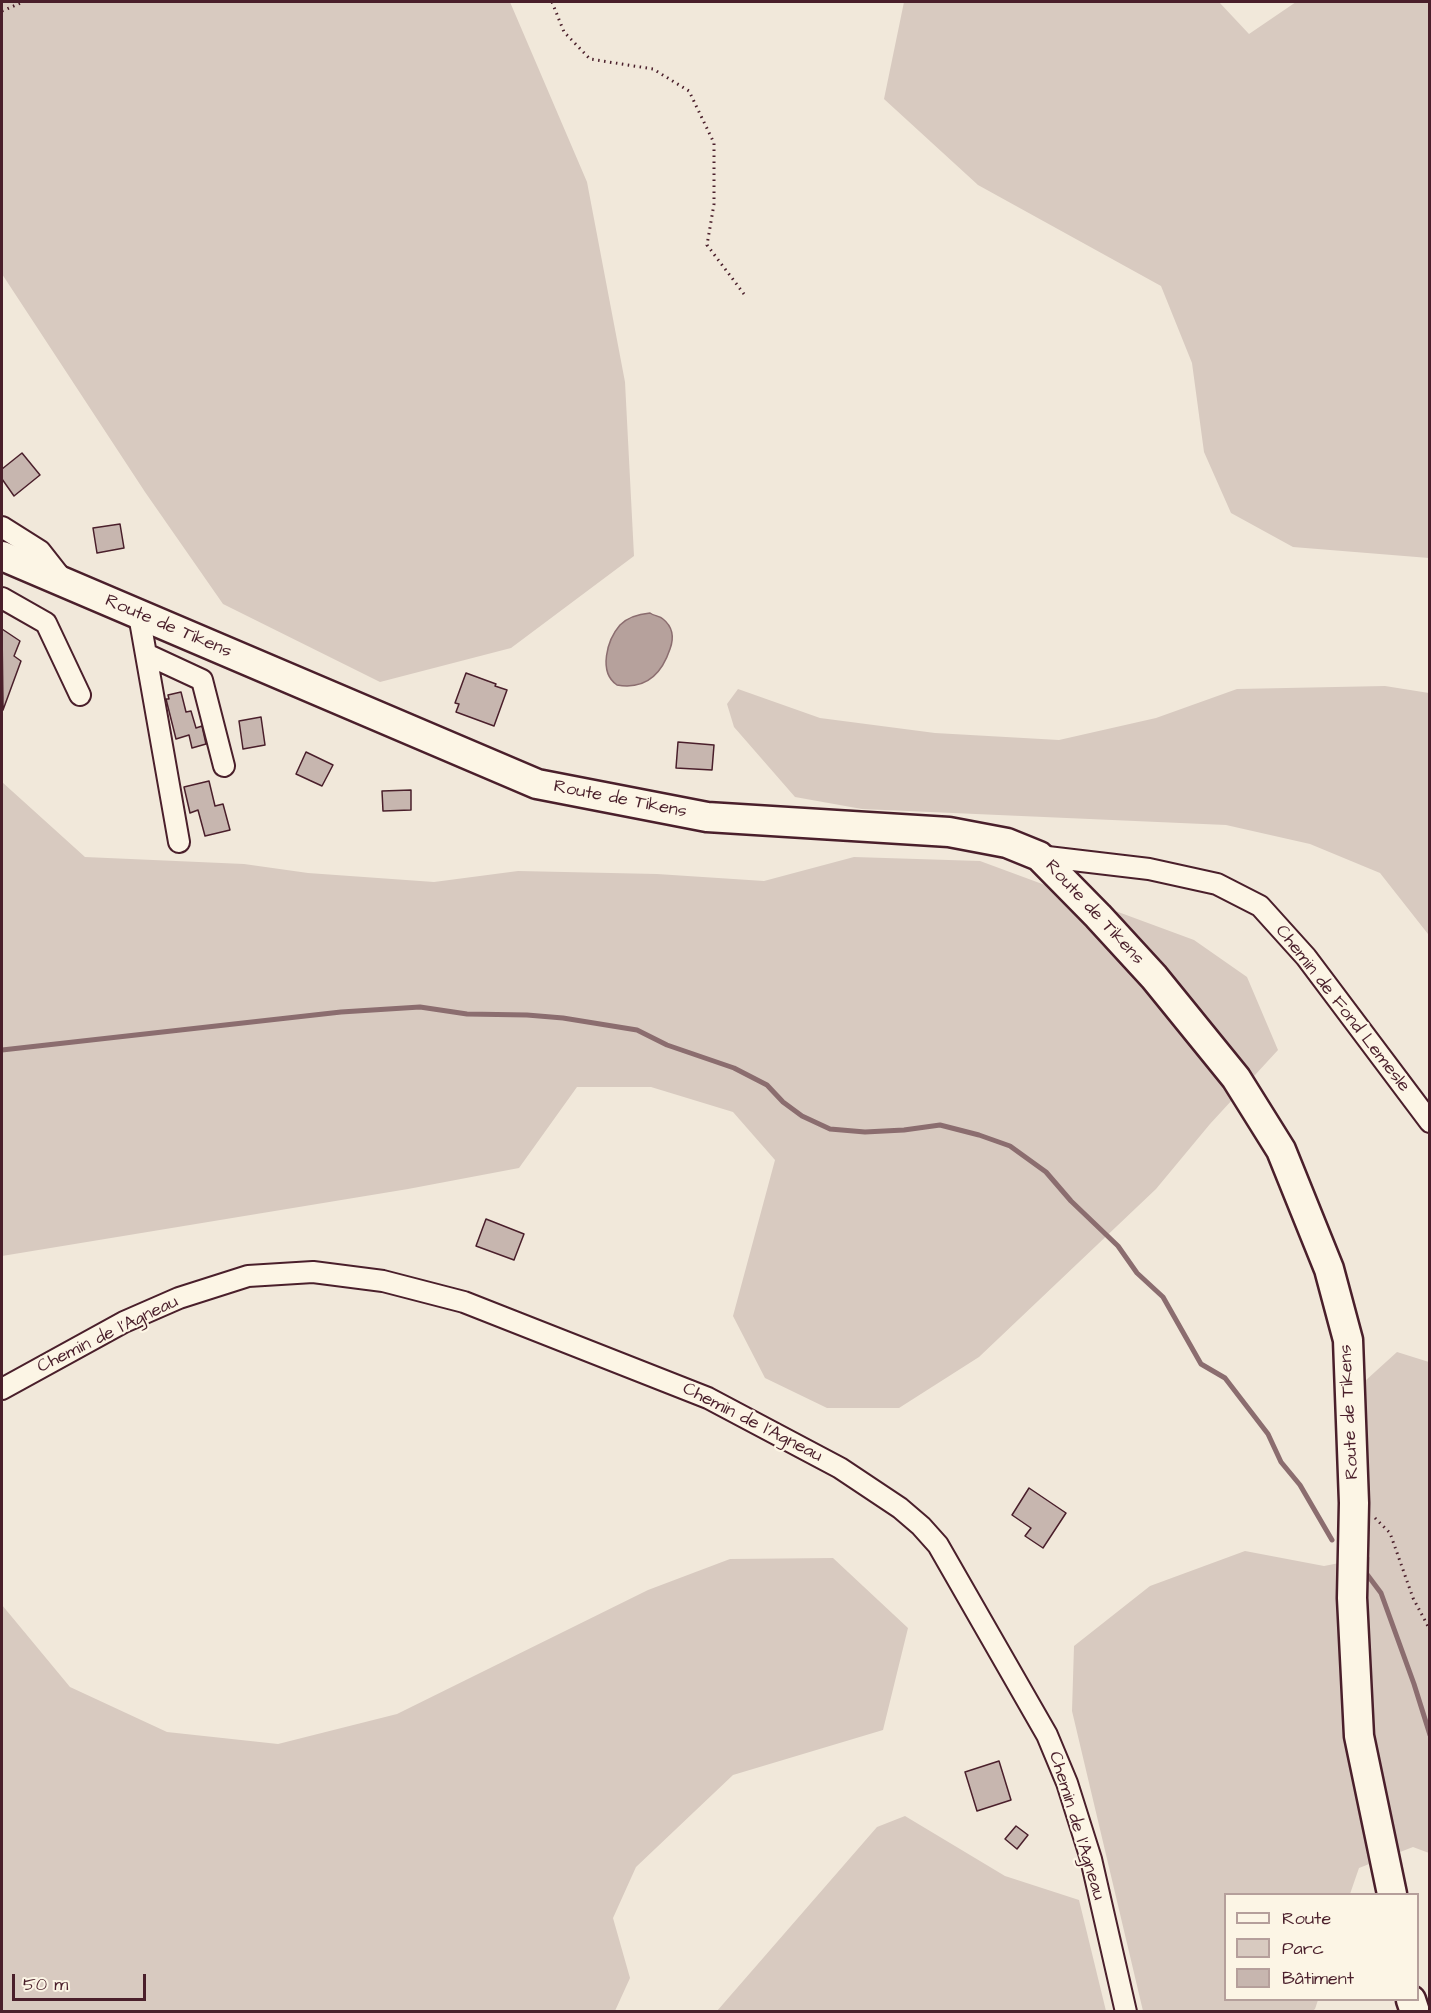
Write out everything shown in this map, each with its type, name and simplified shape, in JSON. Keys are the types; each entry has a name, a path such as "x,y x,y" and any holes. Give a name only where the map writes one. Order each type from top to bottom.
{"street":[{"path":"2,527 40,551 65,584"},
{"name":"Route de Tikens","path":"2,556 537,784 707,817 949,832 1007,843 1039,856 1154,977 1236,1078 1281,1150 1329,1269 1348,1340 1354,1503 1352,1598 1359,1736 1392,1893"},
{"path":"2,598 46,622 80,695"},
{"path":"139,615 178,842"},
{"path":"146,654 202,680 224,766"},
{"name":"Chemin de Fond Lemesle","path":"1039,856 1149,869 1218,884 1260,906 1306,957 1430,1122"},
{"name":"Chemin de l’Agneau","path":"2,1389 124,1322 179,1298 248,1276 313,1272 383,1281 464,1302 708,1398 840,1468 900,1508 938,1545 1047,1735 1067,1783 1090,1859 1126,2012"}],"path":[{"path":"2,11 23,2"},
{"path":"552,2 564,32 590,59 653,69 689,91 714,143 714,204 707,245 744,294"},
{"path":"1354,1503 1377,1519 1390,1533 1413,1598 1430,1630"}],"green space":[{"path":"2,2 510,2 587,182 625,382 634,556 511,648 380,682 223,604 145,492 2,274"},
{"path":"904,2 1219,2 1249,34 1296,2 1429,2 1429,558 1293,547 1231,513 1204,452 1192,363 1161,286 978,185 884,99"},
{"path":"1385,686 1429,693 1429,946 1428,934 1380,873 1310,844 1226,825 862,809 795,797 734,727 727,704 738,689 820,718 935,733 1059,740 1156,718 1237,689"},
{"path":"2,782 85,857 244,864 308,873 434,882 518,871 657,874 764,881 854,857 980,861 1194,940 1247,977 1278,1050 1210,1124 1156,1189 979,1357 899,1408 827,1408 765,1378 733,1316 775,1160 733,1112 651,1087 577,1087 519,1168 408,1189 2,1256"},
{"path":"1397,1352 1429,1362 1429,1853 1413,1847 1359,1868 1350,1893 1224,1893 1224,2001 1318,2001 1315,2009 1311,2012 1143,2011 1072,1711 1074,1646 1150,1586 1245,1551 1324,1566 1370,1557 1365,1381"},
{"path":"833,1558 908,1628 883,1730 733,1775 636,1867 613,1918 630,1978 615,2011 2,2011 2,1605 70,1687 167,1732 278,1744 397,1714 648,1590 730,1559"},
{"path":"905,1816 1005,1876 1079,1900 1106,2011 717,2011 877,1827"}],"shaded area":[{"path":"650,613 662,618 671,629 672,641 667,658 657,672 644,682 627,686 617,685 611,679 606,664 611,639 620,625 627,620"}],"building":[{"path":"22,453 40,475 14,496 2,479 2,469"},
{"path":"120,524 124,548 97,553 93,528"},
{"path":"2,629 20,641 14,656 21,661 3,710"},
{"path":"466,673 507,690 494,726 456,712 459,704 455,703"},
{"path":"181,692 186,712 191,711 196,728 202,726 206,744 192,748 189,735 176,739 166,699 169,699 168,695"},
{"path":"261,717 265,745 243,749 239,721"},
{"path":"678,742 714,745 712,770 676,768"},
{"path":"306,752 333,765 322,786 296,774"},
{"path":"209,781 215,806 223,804 230,830 205,836 198,810 190,813 184,787"},
{"path":"411,790 411,810 383,811 382,791"},
{"path":"486,1219 524,1234 514,1260 476,1246"},
{"path":"1029,1488 1066,1513 1043,1548 1025,1536 1031,1528 1012,1515"},
{"path":"999,1761 1011,1800 977,1811 965,1772"},
{"path":"1016,1826 1028,1835 1017,1849 1005,1839"}],"waterway":[{"path":"2,1050 341,1012 420,1007 467,1014 563,1018 637,1030 667,1045 734,1068 767,1085 783,1102 802,1116 830,1129 865,1132 940,1125 1010,1146 1046,1172 1071,1201 1118,1246 1137,1273 1163,1297 1201,1364 1225,1378 1268,1434 1281,1462 1300,1485 1332,1540"},
{"path":"1366,1573 1381,1593 1430,1735"}]}
